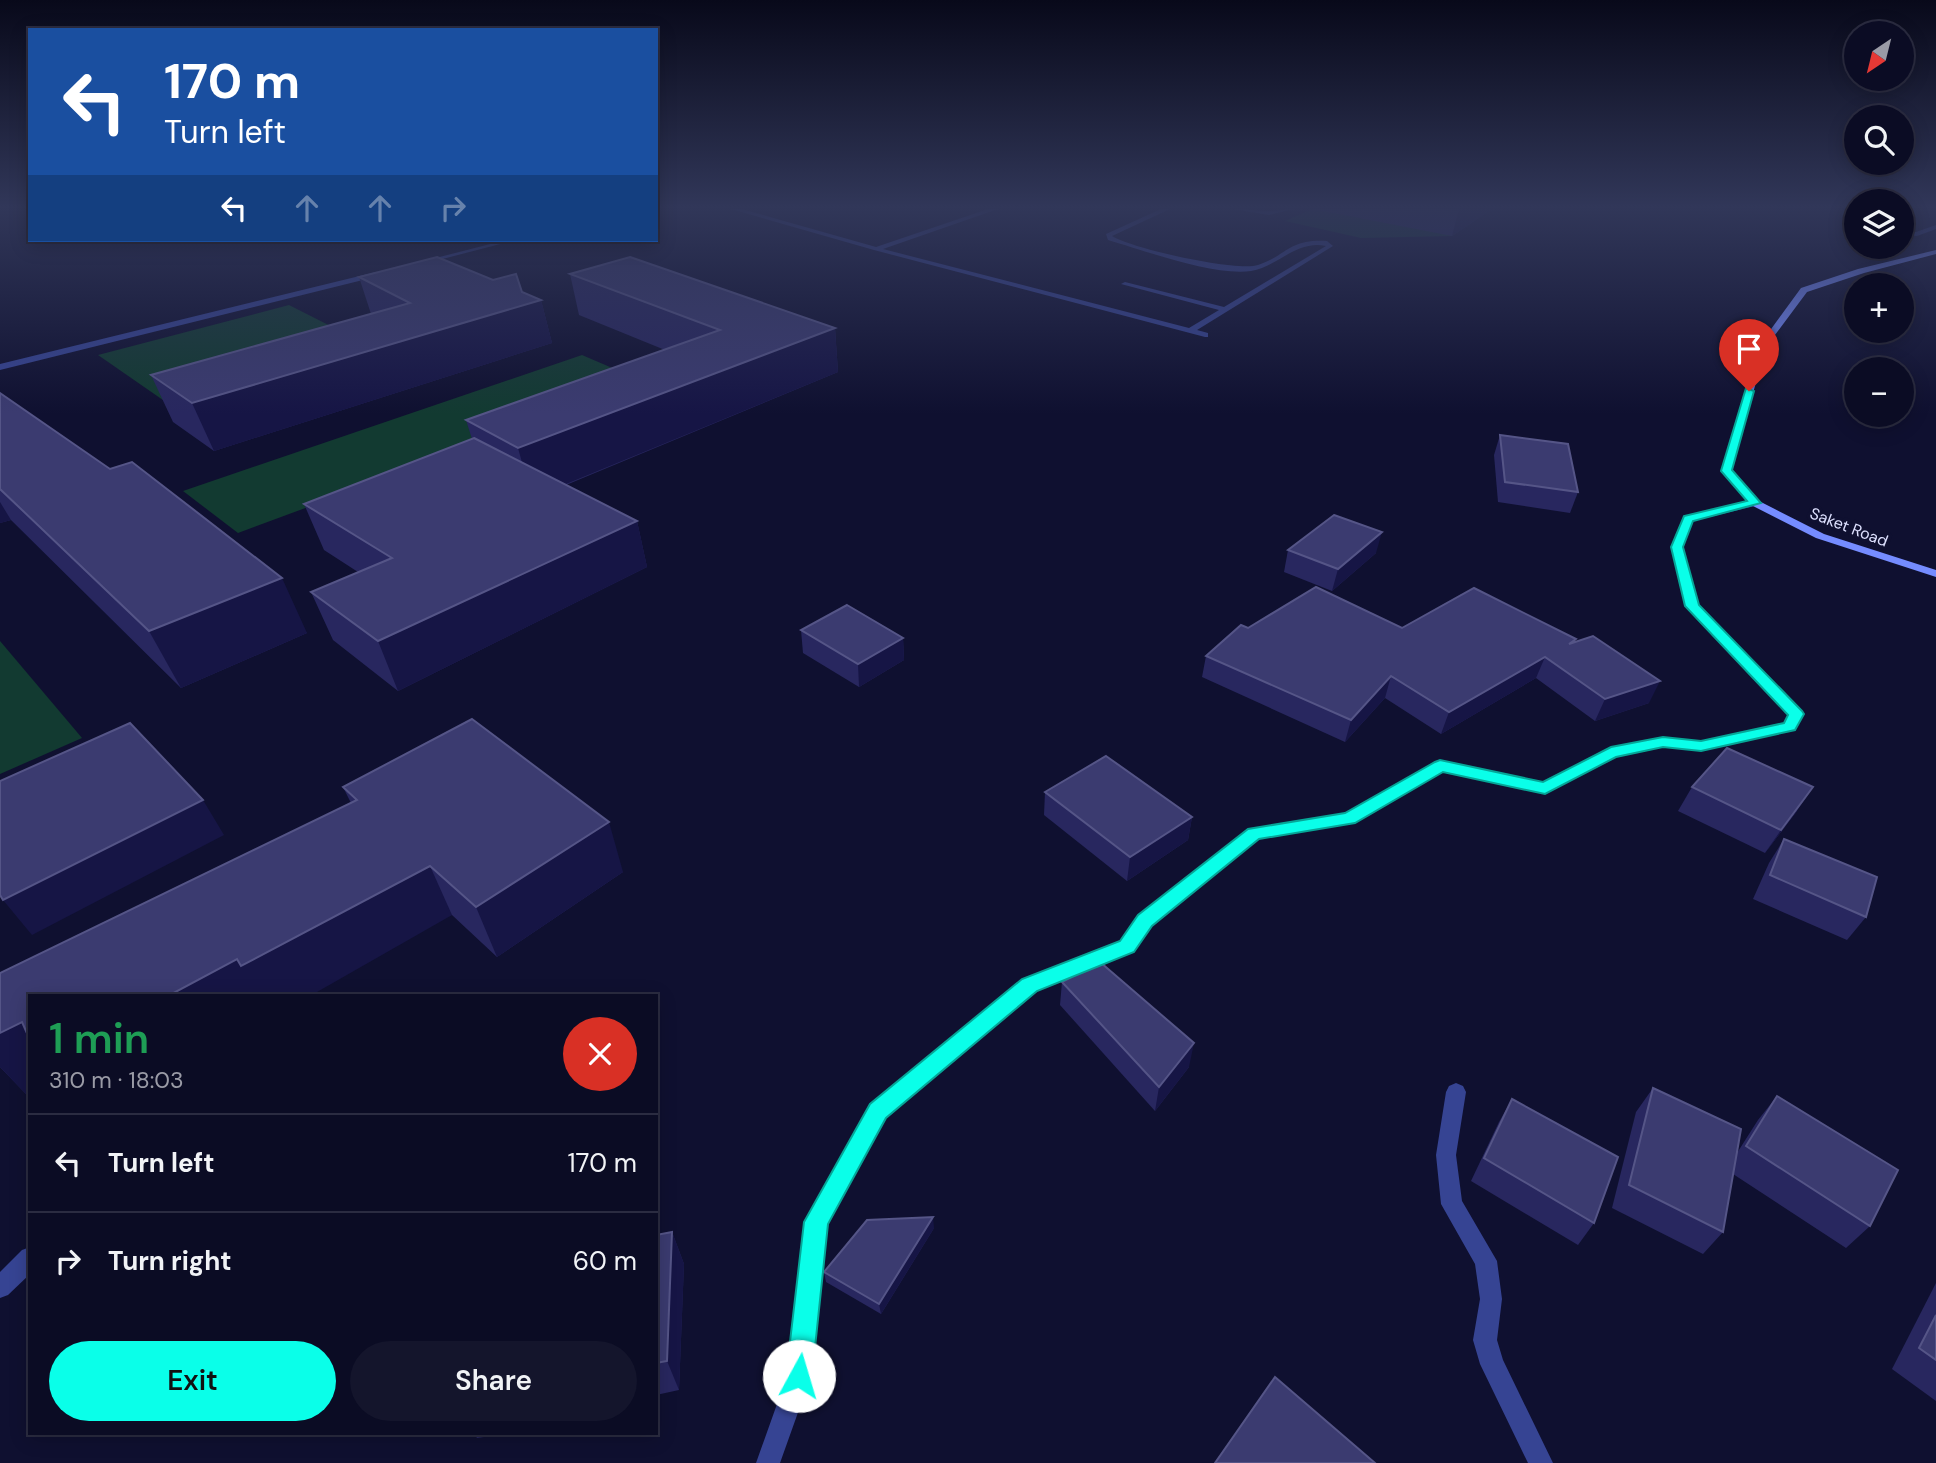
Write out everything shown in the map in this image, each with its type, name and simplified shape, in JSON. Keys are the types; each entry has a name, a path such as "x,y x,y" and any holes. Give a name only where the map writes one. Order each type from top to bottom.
{"main road":[{"name":"Saket Road","path":"1842,277 1804,290 1762,346 1726,471 1755,503 1819,536 1936,574"}],"street":[{"path":"0,367 362,277"},
{"path":"984,277 1205,335"},
{"path":"1190,331 1277,277"},
{"path":"1125,284 1224,309"},
{"path":"768,1463 799,1376 816,1222 878,1111 1030,985 1127,946 1145,920 1255,834 1349,819 1440,766 1545,788 1611,752 1663,742 1701,746 1789,726 1797,714 1692,606 1677,547 1688,519 1755,503"},
{"path":"1456,1092 1446,1155 1452,1204 1486,1261 1491,1299 1485,1340 1492,1364 1541,1463"},
{"path":"0,1287 28,1260"}],"green space":[{"path":"289,305 372,347 173,407 98,355"},
{"path":"582,355 645,382 238,533 183,491"},
{"path":"0,641 82,738 0,774"}],"building":[{"path":"360,277 486,277 493,280 517,277 522,292 541,300 192,403 151,375 410,303"},
{"path":"579,277 689,277 835,328 518,448 466,420 720,330"},
{"path":"0,393 110,469 132,462 282,578 149,631 0,489"},
{"path":"1500,435 1568,444 1578,492 1505,482"},
{"path":"474,438 637,521 378,641 311,592 392,558 304,504"},
{"path":"1334,515 1382,532 1338,569 1288,550"},
{"path":"1316,587 1402,628 1474,588 1576,639 1569,644 1593,636 1660,681 1605,699 1545,657 1449,712 1391,676 1351,720 1206,656 1241,625 1248,628"},
{"path":"847,605 903,638 858,664 801,630"},
{"path":"472,719 609,822 476,907 430,866 241,966 237,959 172,994 28,994 28,1036 22,1022 0,1033 0,973 357,800 343,787"},
{"path":"130,723 203,800 3,900 0,895 0,781"},
{"path":"1727,748 1813,787 1781,830 1692,787"},
{"path":"1106,756 1192,817 1130,857 1045,792"},
{"path":"1784,839 1877,877 1866,917 1770,875"},
{"path":"1100,962 1194,1043 1159,1087 1062,982"},
{"path":"1653,1088 1741,1129 1723,1232 1629,1185"},
{"path":"1777,1096 1898,1170 1870,1226 1746,1146"},
{"path":"1512,1099 1618,1157 1594,1223 1484,1158"},
{"path":"933,1217 879,1304 824,1272 867,1220"},
{"path":"672,1232 667,1361 658,1363 658,1235"},
{"path":"1936,1315 1936,1360 1919,1348"},
{"path":"1275,1377 1375,1463 1215,1463"}],"route":[{"path":"799,1376 816,1222 878,1111 1030,985 1127,946 1145,920 1255,834 1349,819 1440,766 1545,788 1611,752 1663,742 1701,746 1789,726 1797,714 1692,606 1677,547 1688,519 1755,503 1726,471 1749,391"}]}
